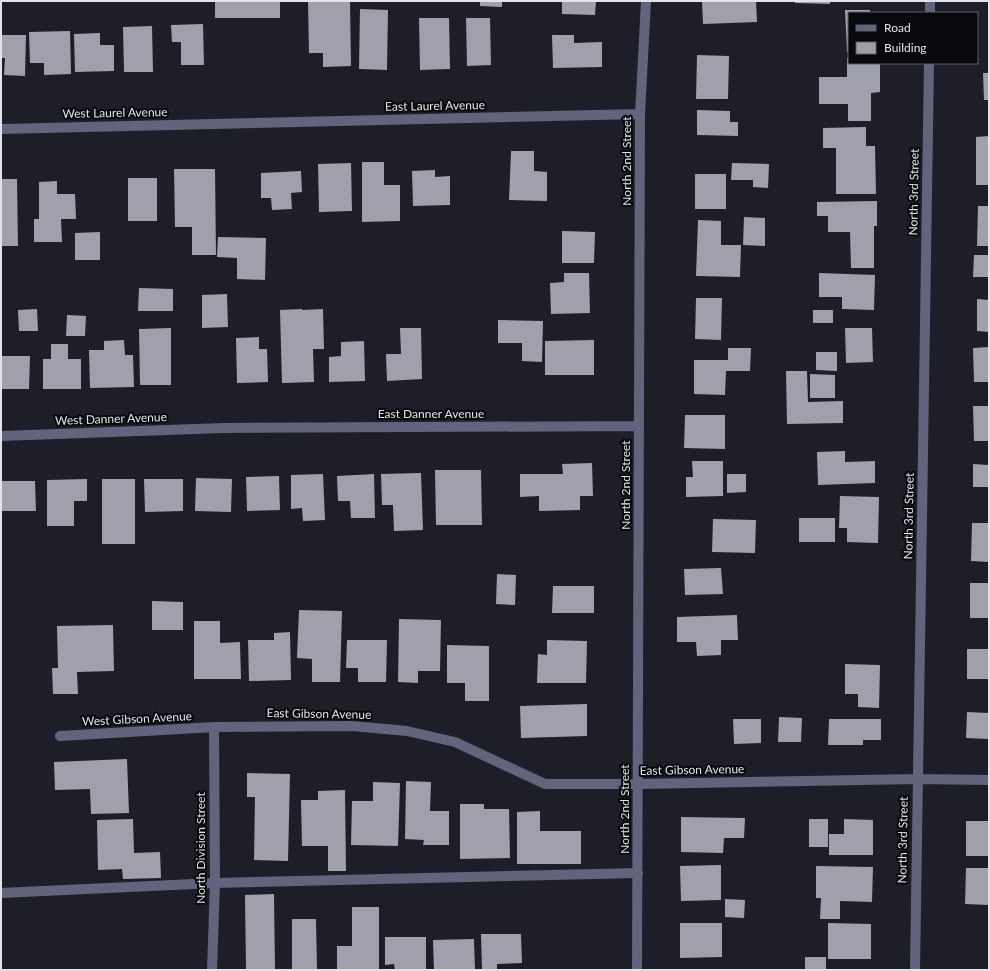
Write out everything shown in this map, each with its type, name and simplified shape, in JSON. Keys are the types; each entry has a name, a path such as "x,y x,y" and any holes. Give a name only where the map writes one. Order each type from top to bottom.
{"street":[{"name":"North 2nd Street","path":"637,970 640,114 646,1"},
{"path":"930,1 930,12"},
{"name":"North 3rd Street","path":"915,970 929,64"},
{"name":"East Laurel Avenue","path":"230,124 640,114"},
{"name":"West Laurel Avenue","path":"1,129 230,124"},
{"name":"East Danner Avenue","path":"223,428 639,426"},
{"name":"West Danner Avenue","path":"1,436 223,428"},
{"name":"East Gibson Avenue","path":"214,727 352,726 407,731 456,742 545,784 638,784 917,779 989,780"},
{"name":"West Gibson Avenue","path":"60,736 214,727"},
{"name":"North Division Street","path":"212,970 215,882 214,727"},
{"path":"1,893 215,882 638,873"}],"building":[{"path":"215,1 280,1 280,18 215,18"},
{"path":"480,1 502,1 502,7 480,6"},
{"path":"562,1 596,1 595,15 562,14"},
{"path":"702,1 756,1 757,22 703,24"},
{"path":"795,1 830,1 830,4 795,3"},
{"path":"308,2 350,2 351,66 323,67 323,53 309,53"},
{"path":"360,9 388,10 387,70 359,69"},
{"path":"845,10 870,10 870,12 848,12 847,52"},
{"path":"419,18 449,18 450,69 420,70"},
{"path":"466,18 490,18 491,65 467,66"},
{"path":"203,24 204,65 181,65 181,42 172,42 171,25"},
{"path":"152,26 153,72 124,72 123,27"},
{"path":"70,31 71,74 44,75 44,63 30,63 29,32"},
{"path":"100,33 100,45 114,45 114,71 75,72 74,34"},
{"path":"1,35 26,35 25,76 4,75 5,58 1,58"},
{"path":"552,35 574,35 574,43 602,42 602,67 553,68"},
{"path":"697,55 729,56 728,99 696,99"},
{"path":"847,58 848,64 880,64 880,92 871,93 871,121 848,121 848,104 819,104 819,77 847,77"},
{"path":"983,73 989,73 989,100 984,100"},
{"path":"697,110 730,111 730,122 738,122 738,136 697,135"},
{"path":"866,127 866,146 875,146 876,194 836,194 836,148 823,148 823,128"},
{"path":"989,136 989,185 976,185 976,137"},
{"path":"511,151 534,151 534,171 547,172 547,201 509,200"},
{"path":"362,162 384,162 384,185 400,185 400,221 362,222"},
{"path":"351,163 352,211 319,212 318,164"},
{"path":"732,163 769,164 768,188 753,187 753,180 731,180"},
{"path":"174,169 215,169 216,255 192,255 192,227 175,227"},
{"path":"435,170 435,177 450,176 450,205 413,206 412,171"},
{"path":"301,171 302,192 291,193 292,209 272,210 271,198 261,198 261,173"},
{"path":"695,174 726,174 726,209 695,209"},
{"path":"128,178 157,178 157,221 128,221"},
{"path":"1,179 17,179 18,246 1,246"},
{"path":"57,181 57,194 75,194 76,219 61,219 62,242 34,242 34,219 39,219 39,182"},
{"path":"877,201 877,226 874,226 874,268 851,268 850,232 828,232 828,216 817,216 817,202"},
{"path":"978,206 989,206 989,246 977,246"},
{"path":"744,217 765,218 765,246 743,245"},
{"path":"698,220 721,221 721,245 741,245 740,277 696,276"},
{"path":"562,231 595,232 594,263 562,263"},
{"path":"100,232 100,260 75,260 75,233"},
{"path":"218,237 266,238 265,280 237,279 237,258 217,257"},
{"path":"974,255 989,255 989,277 973,277"},
{"path":"564,273 589,273 590,313 551,314 550,283 564,282"},
{"path":"819,273 875,275 874,310 842,309 842,297 819,297"},
{"path":"139,288 173,289 173,311 138,311"},
{"path":"227,294 228,327 202,328 202,295"},
{"path":"696,298 722,298 721,340 695,339"},
{"path":"977,299 989,300 989,332 977,331"},
{"path":"37,309 38,331 19,331 18,310"},
{"path":"323,309 324,349 313,349 314,382 282,383 280,310"},
{"path":"813,310 833,310 833,323 813,323"},
{"path":"67,315 86,316 85,336 66,336"},
{"path":"498,320 543,321 542,362 522,361 522,343 498,343"},
{"path":"171,328 171,385 140,385 139,329"},
{"path":"400,328 421,328 422,379 387,381 386,354 401,354"},
{"path":"845,328 872,328 873,362 846,363"},
{"path":"259,337 259,349 267,349 268,382 237,383 236,338"},
{"path":"124,340 125,355 133,355 134,387 90,388 89,350 104,350 104,341"},
{"path":"594,340 594,375 545,375 545,341"},
{"path":"364,341 365,381 329,382 329,357 341,356 341,342"},
{"path":"51,344 68,344 68,359 81,359 81,389 43,389 43,359 51,359"},
{"path":"989,347 989,382 974,382 973,348"},
{"path":"728,348 751,348 750,371 726,371 725,395 694,394 694,360 728,360"},
{"path":"816,352 837,352 837,371 816,370"},
{"path":"1,356 30,356 29,389 1,389"},
{"path":"786,371 807,371 808,402 843,401 843,423 787,424"},
{"path":"810,374 835,375 835,398 810,398"},
{"path":"973,406 989,406 989,441 974,441"},
{"path":"685,415 725,415 725,449 684,448"},
{"path":"845,451 845,462 875,461 875,483 818,485 817,452"},
{"path":"692,461 723,461 723,496 686,497 686,477 693,477"},
{"path":"592,463 593,496 580,496 580,510 539,511 539,496 520,497 520,474 563,474 562,464"},
{"path":"973,464 989,465 989,487 973,487"},
{"path":"435,470 481,470 482,525 436,525"},
{"path":"421,473 423,530 394,531 393,505 382,505 381,474"},
{"path":"323,474 325,520 303,521 302,508 291,509 291,475"},
{"path":"374,474 375,518 351,518 350,501 338,501 337,476"},
{"path":"727,474 746,474 746,492 727,493"},
{"path":"279,476 280,510 247,511 246,477"},
{"path":"196,478 232,479 231,512 195,511"},
{"path":"87,479 87,501 74,501 74,526 47,526 47,480"},
{"path":"102,479 135,479 135,544 102,544"},
{"path":"144,479 183,479 183,511 145,512"},
{"path":"1,481 35,481 36,511 1,511"},
{"path":"840,496 879,497 878,543 847,542 847,528 839,528"},
{"path":"799,518 835,518 835,542 799,542"},
{"path":"713,519 756,520 755,553 712,552"},
{"path":"972,523 989,523 989,562 971,561"},
{"path":"721,568 723,594 685,595 684,569"},
{"path":"497,574 516,575 515,605 496,604"},
{"path":"970,583 989,583 989,618 970,618"},
{"path":"553,586 594,586 594,613 552,613"},
{"path":"152,601 183,602 183,630 152,630"},
{"path":"299,610 342,611 340,682 312,682 312,659 297,658"},
{"path":"737,615 738,640 721,640 721,655 697,656 696,642 677,642 677,617"},
{"path":"399,619 441,620 440,671 418,671 418,683 398,682"},
{"path":"194,621 220,621 220,643 240,642 241,679 194,679"},
{"path":"113,625 114,671 77,672 78,694 53,694 52,668 58,668 57,626"},
{"path":"290,632 291,680 249,681 248,640 274,640 274,633"},
{"path":"347,640 387,640 386,682 358,682 358,668 346,668"},
{"path":"547,640 587,641 586,683 537,683 538,654 547,655"},
{"path":"447,645 489,646 489,701 465,701 465,683 447,683"},
{"path":"967,649 989,649 989,679 967,679"},
{"path":"845,664 880,665 879,708 858,707 858,694 845,694"},
{"path":"587,704 587,736 521,738 520,706"},
{"path":"967,712 989,713 989,739 966,738"},
{"path":"779,717 802,718 801,742 778,742"},
{"path":"733,719 761,719 761,743 734,744"},
{"path":"829,719 881,719 881,740 863,740 863,745 828,745"},
{"path":"127,759 129,813 91,814 90,789 55,790 54,762"},
{"path":"247,773 290,774 288,861 254,860 255,797 247,797"},
{"path":"406,781 431,782 430,811 449,811 449,845 423,845 424,840 405,839"},
{"path":"373,782 400,783 398,846 351,845 352,801 373,801"},
{"path":"345,790 346,871 328,871 328,846 302,846 301,800 318,800 318,791"},
{"path":"460,804 484,804 484,809 509,809 510,858 460,859"},
{"path":"540,811 540,831 581,831 581,864 517,864 517,812"},
{"path":"681,817 745,818 744,838 724,838 723,853 681,852"},
{"path":"133,819 134,853 160,852 161,878 123,879 122,869 98,870 97,820"},
{"path":"809,819 828,819 828,847 809,847"},
{"path":"844,819 873,820 873,855 829,855 829,834 844,834"},
{"path":"966,821 989,821 989,856 966,856"},
{"path":"721,865 721,900 681,901 680,866"},
{"path":"816,866 873,867 872,902 840,901 840,919 820,919 821,898 816,898"},
{"path":"966,868 989,868 989,905 965,904"},
{"path":"274,894 275,970 246,970 245,895"},
{"path":"725,899 745,900 744,918 725,917"},
{"path":"352,907 379,907 379,970 337,970 337,946 352,946"},
{"path":"292,919 316,919 317,970 292,970"},
{"path":"680,923 722,923 722,957 680,958"},
{"path":"828,923 871,924 871,959 828,959"},
{"path":"481,934 521,934 522,963 497,964 497,970 482,970"},
{"path":"385,937 426,937 426,970 395,970 394,964 385,965"},
{"path":"474,939 475,970 434,970 433,940"},
{"path":"805,957 826,957 826,970 805,970"}]}
